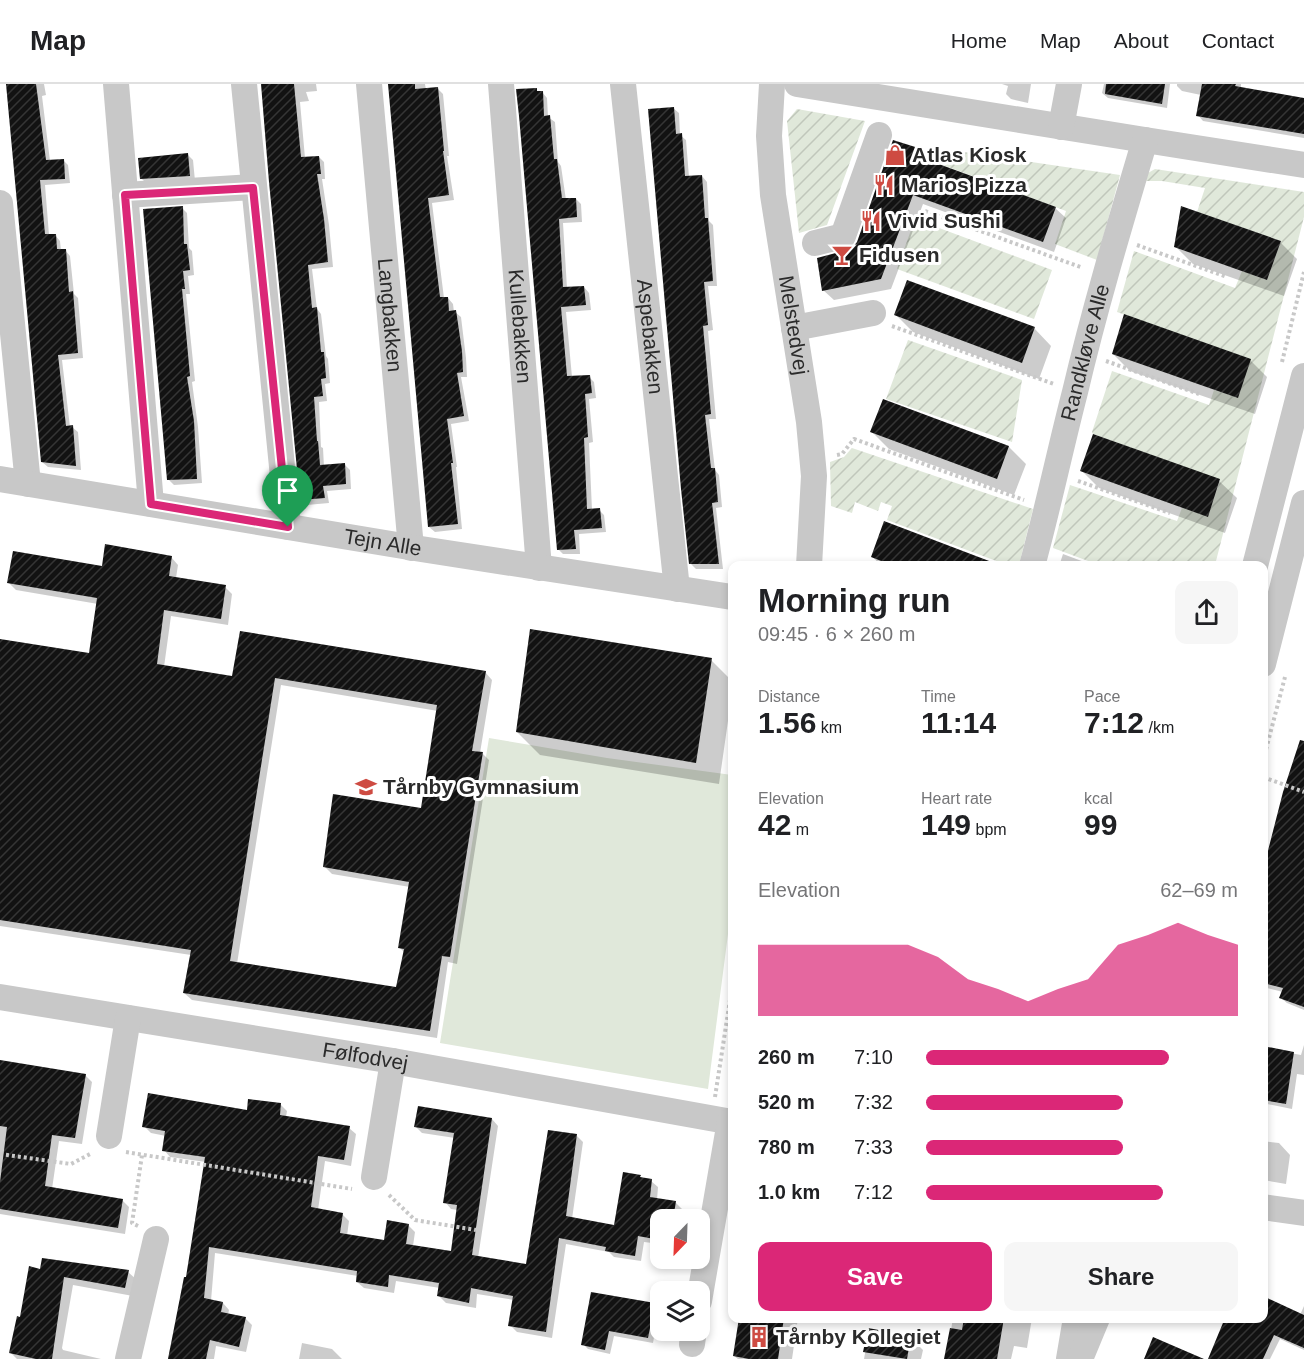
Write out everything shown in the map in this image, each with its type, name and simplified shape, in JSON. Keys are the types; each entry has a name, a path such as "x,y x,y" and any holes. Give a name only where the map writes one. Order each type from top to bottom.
{"street":[{"path":"116,84 151,504"},
{"path":"243,84 288,527"},
{"name":"Langbakken","path":"369,84 411,548"},
{"name":"Kullebakken","path":"501,84 539,568"},
{"name":"Aspebakken","path":"623,84 677,589"},
{"name":"Melstedvej","path":"772,84 769,136 773,195 813,463 809,561"},
{"path":"798,84 1304,165"},
{"path":"1061,127 1069,84"},
{"path":"815,243 843,236 879,135"},
{"name":"Randkløve Alle","path":"1033,561 1105,276 1145,141"},
{"path":"125,195 253,188"},
{"path":"0,203 28,484"},
{"path":"794,328 873,313"},
{"path":"1256,561 1304,376"},
{"name":"Tejn Alle","path":"0,479 411,548 728,596"},
{"path":"1275,668 1304,503"},
{"name":"Følfodvej","path":"0,997 393,1061 724,1120"},
{"path":"110,1145 128,1018"},
{"path":"371,1187 393,1061"},
{"path":"702,1281 724,1120"},
{"path":"1268,1208 1304,1213"},
{"path":"128,1359 156,1239"},
{"path":"1069,1359 1075,1323"},
{"path":"1080,1359 1095,1323"}],"path":[{"path":"925,211 1105,276"},
{"path":"1116,237 1227,277"},
{"path":"873,313 881,322 1075,392"},
{"path":"1085,353 1199,394"},
{"path":"813,463 842,454 854,439 1047,508"},
{"path":"1056,473 1170,513"},
{"path":"1268,722 1275,668"},
{"path":"1268,779 1304,792"},
{"path":"724,1120 728,1054"},
{"path":"0,1154 71,1164 110,1145 142,1155 371,1187 388,1195 415,1220 476,1230"},
{"path":"142,1155 132,1223 156,1239"}],"shaded area":[{"path":"797,109 865,121 827,225 799,233 787,121"},
{"path":"943,149 1120,175 1097,260 1055,244 1066,211 940,164"},
{"path":"1155,169 1304,192 1304,217 1216,561 1088,561 1053,548 1070,485 1177,521 1182,508 1208,516 1220,480 1092,432 1112,371 1209,405 1214,390 1238,397 1250,359 1117,312 1134,251 1235,288 1242,271 1267,280 1281,241 1197,212 1205,188 1162,181 1146,181 1148,173"},
{"path":"915,219 1052,270 1034,319 897,269"},
{"path":"908,340 1022,380 1012,442 886,399"},
{"path":"852,448 1033,509 1020,561 996,561 887,520 892,506 881,502 878,511 855,502 852,513 831,506 830,462 844,457"},
{"path":"489,738 607,758 728,774 728,934 708,1089 440,1043"}],"building":[{"path":"6,84 36,84 46,160 64,159 65,179 40,180 45,234 56,234 57,249 66,249 69,292 73,291 78,353 58,355 66,426 73,425 76,466 41,462"},
{"path":"261,84 294,84 301,157 319,156 321,174 317,174 328,262 308,265 312,308 317,307 326,378 321,379 323,396 314,397 317,441 320,465 345,463 346,484 323,486 325,498 300,500"},
{"path":"388,84 415,84 415,89 438,87 449,195 428,198 440,297 448,297 449,311 456,310 462,351 463,372 457,373 464,416 447,419 458,524 428,527"},
{"path":"1106,84 1165,84 1162,104 1105,94"},
{"path":"1202,84 1236,84 1235,86 1304,98 1304,134 1196,116"},
{"path":"537,88 537,91 543,91 544,116 550,115 554,159 557,159 562,198 576,198 577,217 559,219 563,287 584,286 586,305 561,307 567,376 590,375 592,393 585,394 588,437 584,438 587,509 600,508 602,528 574,530 576,549 557,550 516,89"},
{"path":"674,107 676,134 682,133 685,176 702,175 705,218 708,218 713,281 704,282 708,325 703,326 711,414 705,415 711,468 715,468 718,502 712,503 719,564 689,564 681,489 648,109"},
{"path":"893,140 928,151 925,159 1056,207 1043,242 913,195 881,279 822,291 817,258 847,250 857,242"},
{"path":"188,153 190,176 140,179 138,158"},
{"path":"183,206 184,244 187,244 190,270 183,271 185,289 182,289 190,376 187,377 194,421 197,479 167,480 143,209"},
{"path":"1181,206 1281,241 1267,280 1174,247"},
{"path":"907,280 1035,327 1022,363 894,315"},
{"path":"1124,314 1251,359 1238,398 1112,354"},
{"path":"883,399 1009,446 997,479 870,432"},
{"path":"1093,434 1220,479 1208,517 1080,471"},
{"path":"884,521 989,561 881,561 871,557"},
{"path":"105,544 172,556 169,576 226,585 221,619 164,610 157,664 232,676 240,631 486,671 472,751 483,752 450,957 442,956 430,1031 183,993 191,950 0,920 0,639 89,653 97,598 7,583 13,551 102,566","holes":["275,678 437,705 421,808 333,794 323,867 409,882 398,948 404,949 396,987 230,961"]},
{"path":"530,629 712,658 696,763 516,732"},
{"path":"1300,740 1304,741 1304,1007 1279,998 1283,988 1268,984 1268,850 1283,792"},
{"path":"1268,1047 1294,1052 1286,1104 1268,1101"},
{"path":"0,1060 86,1074 75,1138 52,1135 45,1186 123,1199 118,1228 0,1209 0,1182 7,1127 0,1126"},
{"path":"148,1093 247,1110 248,1099 281,1103 280,1115 350,1126 344,1160 318,1156 311,1207 343,1213 340,1233 384,1240 387,1220 409,1224 406,1244 451,1251 457,1205 443,1203 454,1133 414,1127 418,1106 492,1118 472,1255 526,1264 548,1130 577,1134 566,1216 614,1225 623,1172 652,1179 650,1197 676,1201 675,1209 650,1209 650,1238 638,1236 635,1256 605,1251 606,1247 559,1238 546,1332 508,1326 513,1296 471,1288 469,1303 437,1296 439,1283 389,1275 388,1287 356,1282 357,1271 209,1247 204,1298 223,1302 221,1312 246,1317 239,1347 210,1340 206,1359 168,1359 184,1277 186,1277 205,1157 162,1151 165,1131 142,1127"},
{"path":"42,1258 129,1270 125,1288 64,1277 52,1359 36,1359 9,1353 17,1316 20,1317 29,1266 40,1269"},
{"path":"591,1292 650,1302 648,1338 609,1331 605,1350 581,1345"},
{"path":"1268,1298 1304,1315 1304,1348 1274,1335 1263,1359 1208,1359 1223,1323 1268,1323"},
{"name":"Tårnby Kollegiet","path":"738,1323 783,1323 778,1359 749,1359 733,1356"},
{"path":"963,1323 1003,1323 997,1359 944,1359 950,1328 962,1330"},
{"path":"868,1328 911,1336 907,1359 863,1352"},
{"path":"1153,1337 1204,1359 1144,1359"}],"place":[{"name":"Atlas Kiosk","path":"895,155"},
{"name":"Marios Pizza","path":"884,185"},
{"name":"Vivid Sushi","path":"871,221"},
{"name":"Fidusen","path":"842,255"},
{"name":"Tårnby Gymnasium","path":"366,787"},
{"name":"Tårnby Kollegiet","path":"759,1337"}],"route":[{"path":"253,188 288,527 151,504 125,195 253,188"}]}
